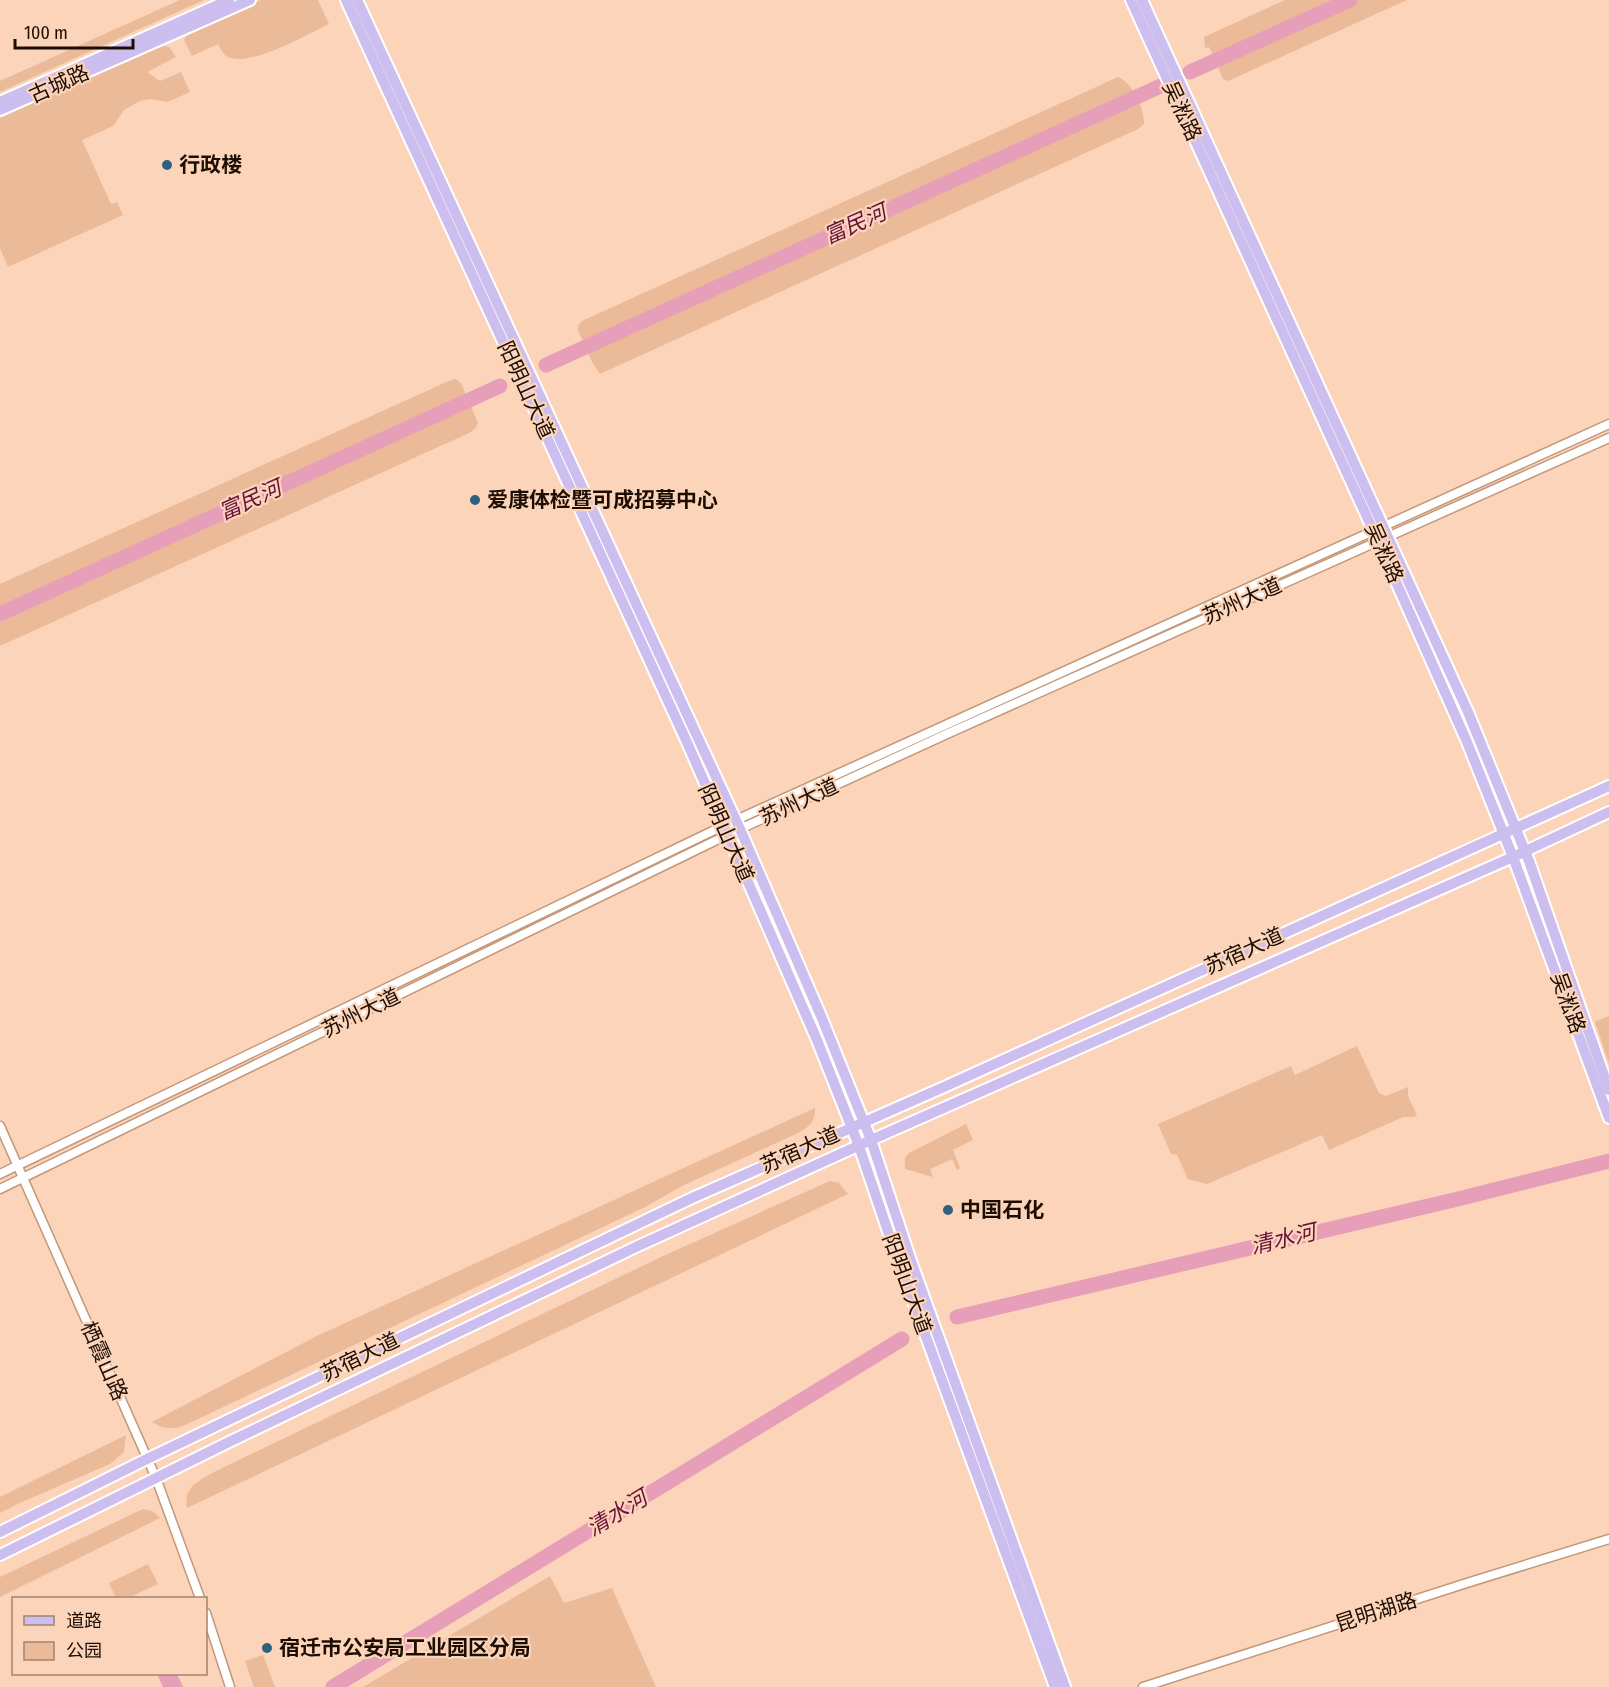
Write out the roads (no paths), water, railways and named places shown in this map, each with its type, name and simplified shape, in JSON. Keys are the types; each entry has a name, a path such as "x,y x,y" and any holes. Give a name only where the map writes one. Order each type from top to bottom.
{"main road":[{"name":"古城路","path":"0,102 229,0"},
{"name":"古城路","path":"0,110 250,0"},
{"name":"阳明山大道","path":"346,0 584,515 817,1040 859,1146 897,1258 1056,1687"},
{"name":"阳明山大道","path":"357,0 738,825 864,1122 911,1261 1065,1687"},
{"name":"吴淞路","path":"1131,0 1380,533 1463,701 1525,851 1609,1090"},
{"name":"吴淞路","path":"1142,0 1380,533 1514,856 1609,1118"},
{"name":"苏宿大道","path":"0,1532 147,1459 692,1198 1371,895 1504,832 1609,786"},
{"name":"苏宿大道","path":"0,1555 638,1246 1609,812"}],"street":[{"name":"苏州大道","path":"0,1174 725,831 1380,533 1609,424"},
{"name":"苏州大道","path":"1380,533 1609,438"},
{"name":"苏州大道","path":"0,1189 725,831"},
{"name":"栖霞山路","path":"0,1126 156,1478 199,1597"},
{"name":"昆明湖路","path":"1143,1687 1609,1539"},
{"path":"207,1616 230,1687"}],"waterway":[{"name":"富民河","path":"1190,72 1350,0"},
{"name":"富民河","path":"546,365 1165,84"},
{"name":"富民河","path":"0,614 500,386"},
{"name":"清水河","path":"957,1317 1458,1199 1609,1161"},
{"name":"清水河","path":"333,1687 902,1339"}],"place":[{"name":"行政楼","path":"167,165"},
{"name":"爱康体检暨可成招募中心","path":"475,500"},
{"name":"中国石化","path":"948,1210"},
{"name":"宿迁市公安局工业园区分局","path":"267,1648"}]}
